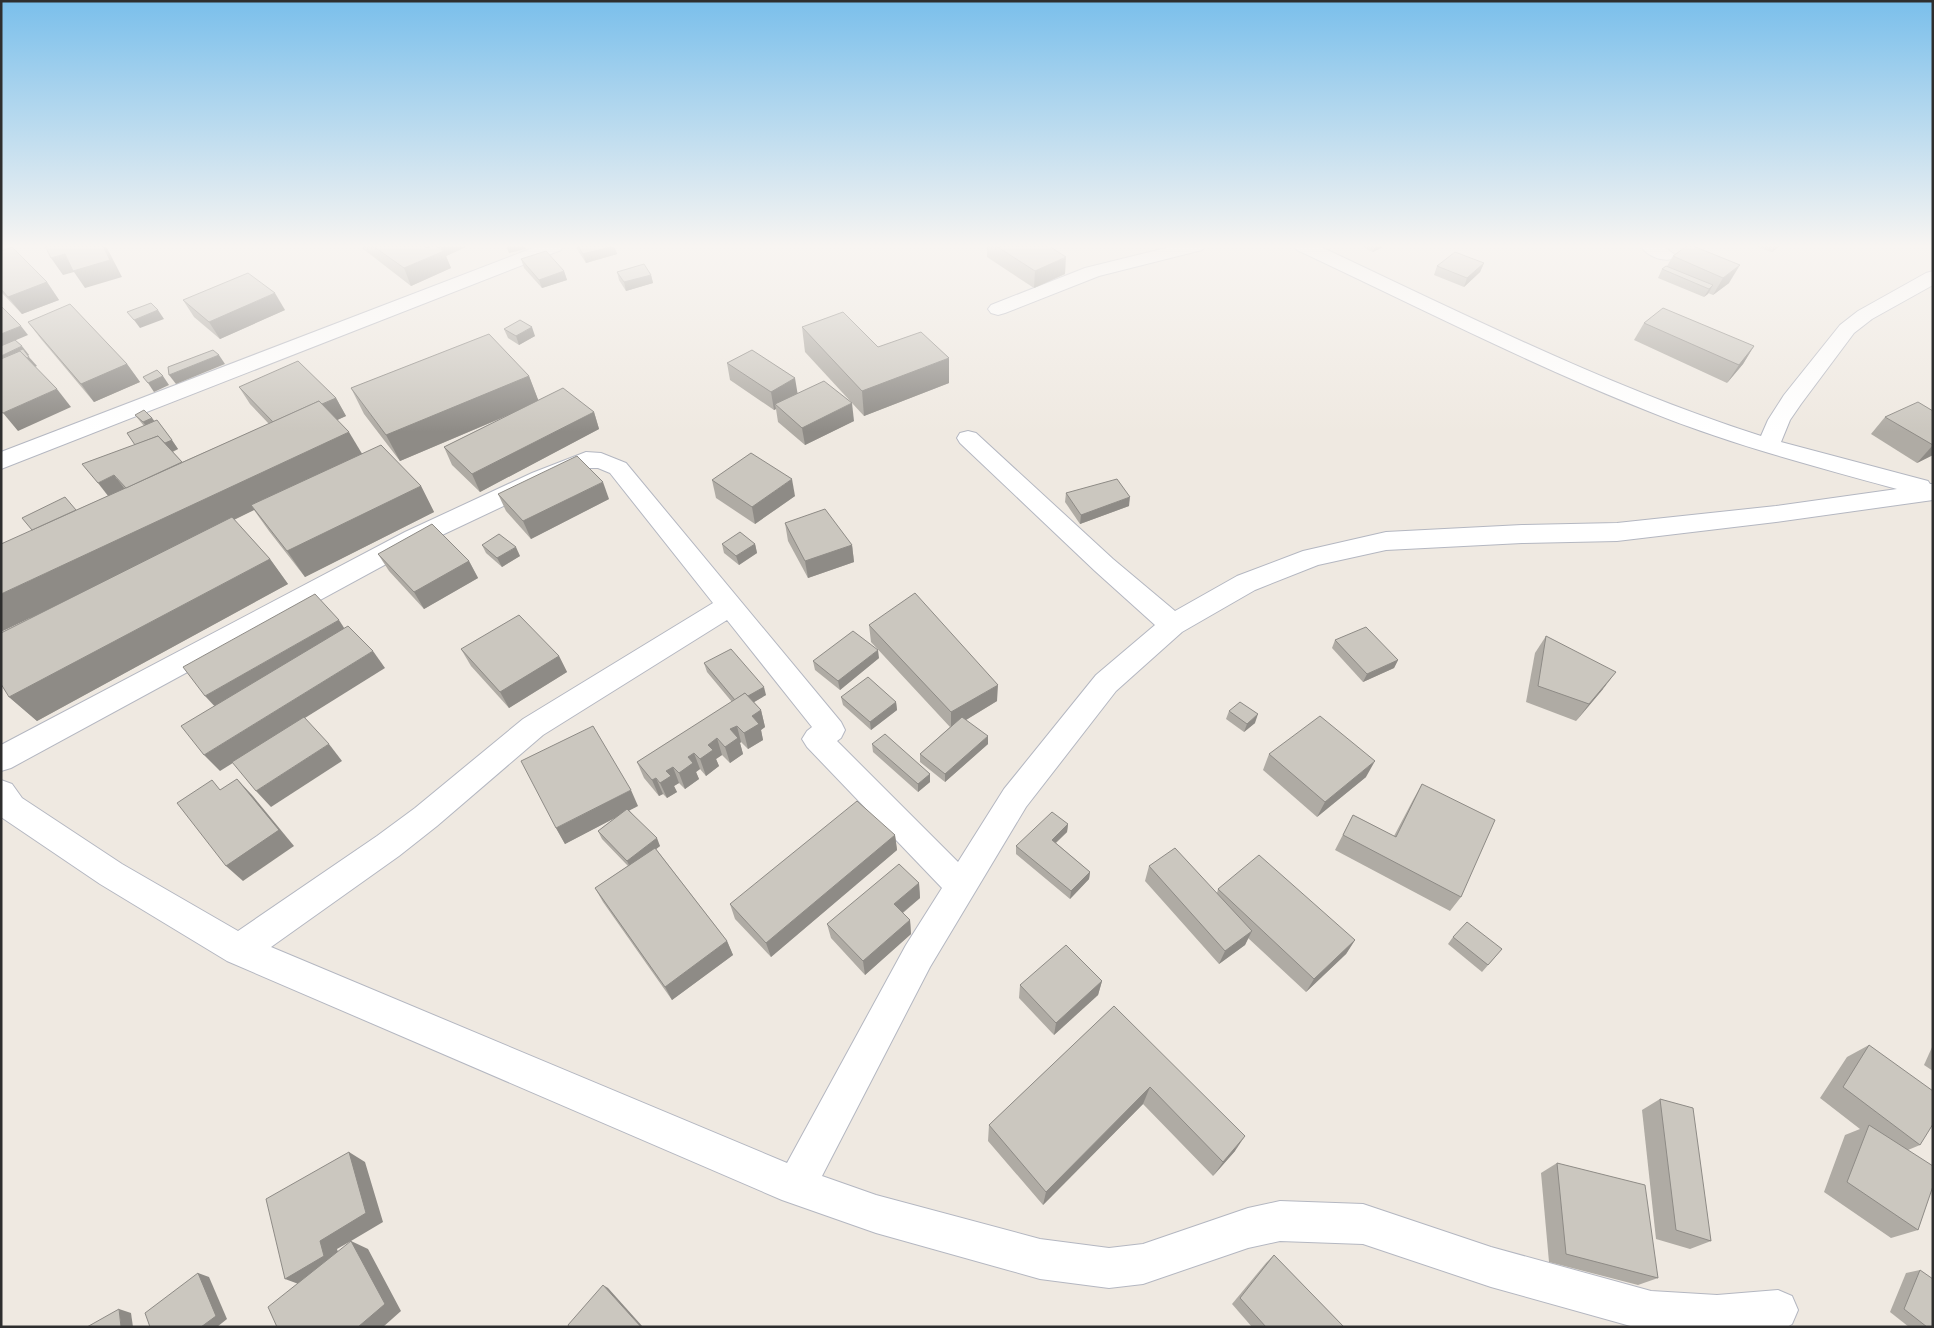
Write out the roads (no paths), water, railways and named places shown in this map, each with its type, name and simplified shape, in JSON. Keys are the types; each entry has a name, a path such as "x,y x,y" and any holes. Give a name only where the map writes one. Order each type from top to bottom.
{"street":[{"path":"1,461 393,308"},
{"path":"1437,308 1565,368 1708,426 1768,446 1933,491"},
{"path":"1768,446 1779,420 1792,400 1847,329 1878,308"},
{"path":"968,438 1104,565 1173,625"},
{"path":"1,759 414,538 540,479 586,460 601,460 618,468 831,730 817,739 961,886"},
{"path":"796,1186 879,1027 1015,798 1106,683 1173,625 1246,583 1312,557 1349,548 1396,541 1522,534 1616,532 1776,514 1933,491"},
{"path":"239,950 388,846 426,817 533,727 729,606"},
{"path":"1,793 11,808 78,852 239,950 796,1186 876,1214 1040,1259 1109,1268 1144,1264 1248,1228 1280,1221 1363,1224 1491,1267 1651,1311 1717,1316 1778,1310"}]}
